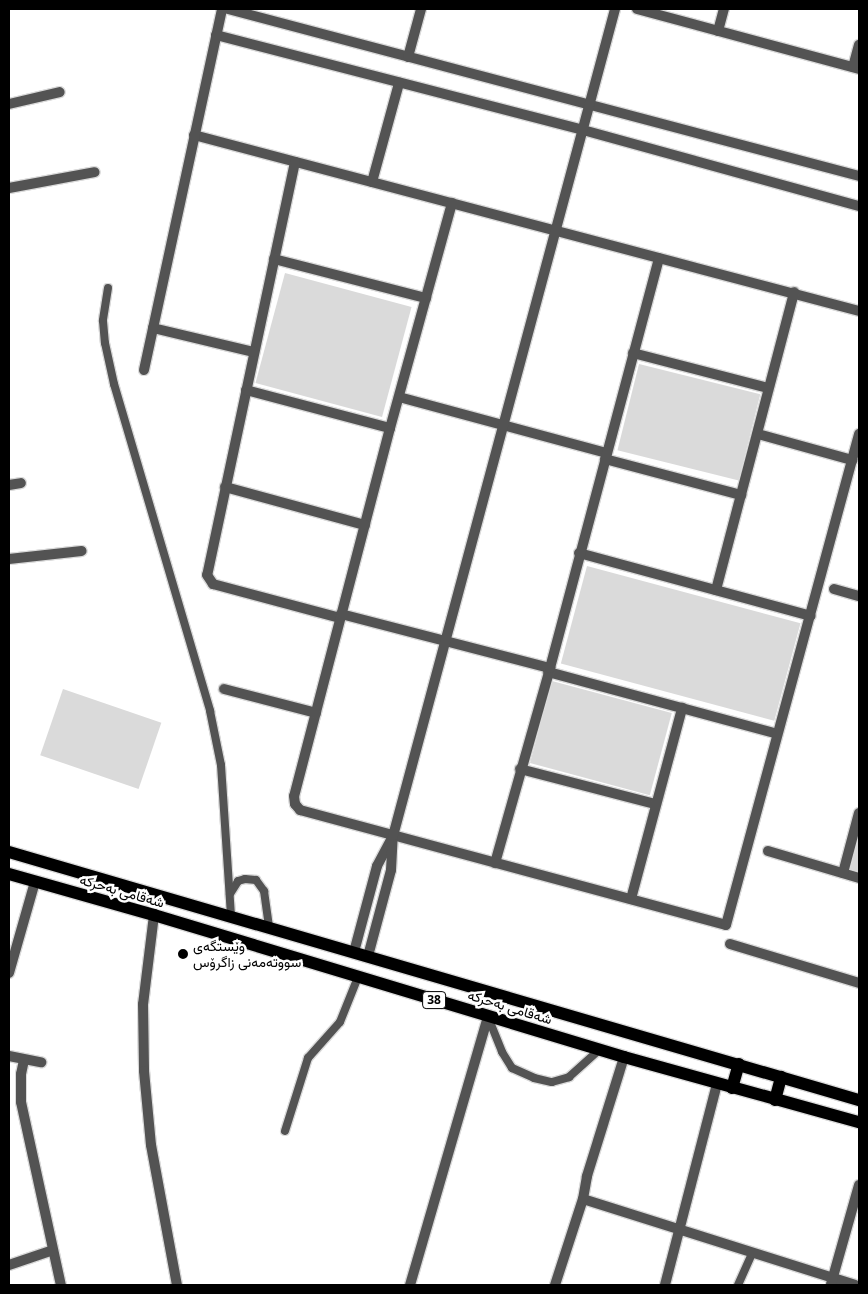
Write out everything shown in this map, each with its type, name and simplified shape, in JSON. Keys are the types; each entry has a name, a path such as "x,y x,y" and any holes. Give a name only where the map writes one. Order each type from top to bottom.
{"main road":[{"name":"شەقامی بەحرکە","path":"9,852 859,1100"},
{"name":"شەقامی بەحرکە","path":"9,874 154,915 599,1050 859,1122"},
{"path":"732,1088 739,1064"},
{"path":"775,1100 781,1077"}],"street":[{"path":"144,370 222,9"},
{"path":"228,9 859,176"},
{"path":"408,57 421,9"},
{"path":"368,956 391,870 393,836 615,9"},
{"path":"637,9 856,68 859,45"},
{"path":"718,31 724,9"},
{"path":"216,35 583,130 859,206"},
{"path":"372,182 398,83"},
{"path":"9,104 60,92"},
{"path":"194,135 794,292 859,311"},
{"path":"295,162 207,571 210,582 341,616 445,640 777,734"},
{"path":"9,188 94,172"},
{"path":"452,203 390,428 294,796 295,804 303,812 726,926 859,434"},
{"path":"495,863 549,670 659,258"},
{"path":"274,259 426,298"},
{"path":"716,590 794,292"},
{"path":"153,328 254,352"},
{"path":"634,353 768,388"},
{"path":"246,390 390,428"},
{"path":"399,397 741,494"},
{"path":"758,434 852,460"},
{"path":"9,485 21,483"},
{"path":"225,487 365,526"},
{"path":"9,559 82,550"},
{"path":"579,553 811,616"},
{"path":"834,589 859,596"},
{"path":"224,689 316,712"},
{"path":"631,899 682,708"},
{"path":"520,769 655,804"},
{"path":"843,873 859,813"},
{"path":"354,952 377,866 393,836"},
{"path":"768,851 859,878"},
{"path":"9,973 35,882"},
{"path":"154,915 143,1004 144,1071 152,1154 177,1285"},
{"path":"730,944 859,984"},
{"path":"410,1285 488,1017"},
{"path":"9,1056 41,1062"},
{"path":"555,1285 583,1199 587,1176 624,1057"},
{"path":"24,1060 21,1074 21,1102 61,1285"},
{"path":"665,1285 717,1084"},
{"path":"832,1282 859,1185"},
{"path":"583,1199 680,1229 832,1282 855,1285"},
{"path":"9,1265 52,1250"}],"lane":[{"path":"108,288 103,321 105,343 114,384 210,711 221,765 231,916"},
{"path":"230,894 238,881 245,879 256,880 264,891 269,927"},
{"path":"285,1131 308,1058 340,1022 358,977"},
{"path":"488,1017 502,1052 512,1068 534,1078 552,1082 569,1077 599,1050"},
{"path":"738,1285 752,1253"}],"shaded area":[{"path":"285,273 412,307 382,417 255,383"},
{"path":"639,364 760,394 739,481 617,450"},
{"path":"587,566 800,623 774,721 561,664"},
{"path":"552,681 672,713 650,795 530,763"},
{"path":"63,689 161,723 139,789 40,755"},
{"path":"859,832 859,875 848,871"}],"place":[{"name":"وێستگەی سووتەمەنی زاگرۆس","path":"183,954"}]}
